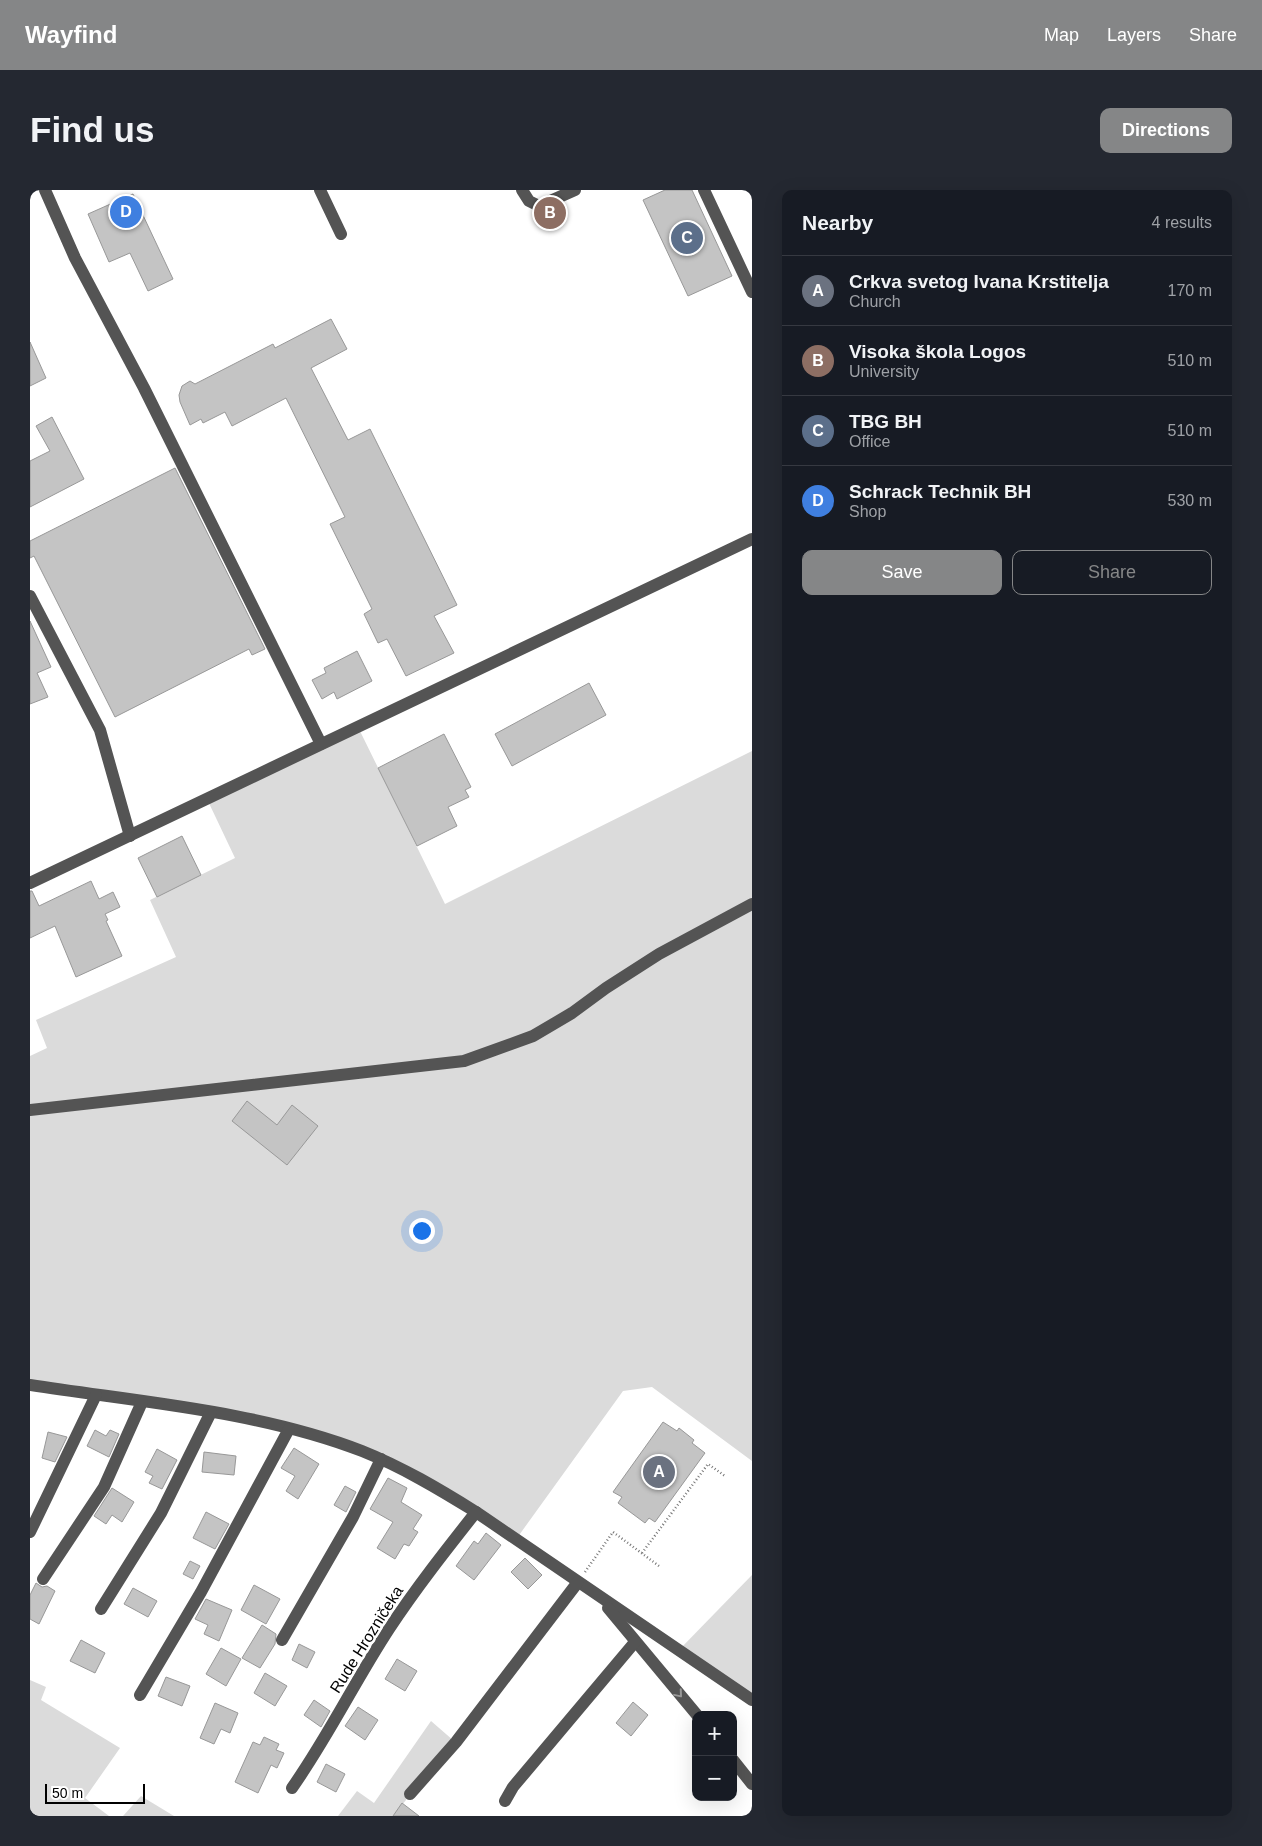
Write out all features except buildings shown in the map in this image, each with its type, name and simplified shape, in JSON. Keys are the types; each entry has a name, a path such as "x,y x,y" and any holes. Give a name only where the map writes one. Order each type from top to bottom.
{"street":[{"path":"44,190 74,258 144,388 321,744"},
{"path":"320,190 341,234"},
{"path":"522,190 529,200 539,206 575,190"},
{"path":"704,190 752,292"},
{"path":"30,883 752,538"},
{"path":"30,596 100,730 130,836"},
{"path":"30,1110 464,1061 534,1036 572,1013 606,988 659,954 752,904"},
{"path":"30,1385 211,1412 330,1440 380,1459 443,1491 476,1512 600,1598 680,1649 752,1700"},
{"path":"30,1532 96,1395"},
{"path":"44,1579 104,1487 142,1402"},
{"path":"101,1609 161,1512 211,1412"},
{"path":"140,1695 202,1592 288,1429"},
{"path":"282,1640 353,1517 380,1459"},
{"name":"Rude Hrozničeka","path":"292,1788 316,1755 358,1679 417,1587 476,1512"},
{"path":"410,1794 456,1742 578,1582"},
{"path":"600,1598 694,1711"},
{"path":"505,1801 513,1787 635,1642"},
{"path":"737,1765 752,1784"}],"path":[{"path":"642,1553 708,1464 725,1476"},
{"path":"578,1582 613,1532 659,1566"}],"shaded area":[{"path":"358,727 445,904 752,751 752,1461 652,1387 623,1391 517,1538 476,1512 331,1439 30,1382 30,1056 47,1048 36,1020 176,957 150,900 235,858 207,799"},
{"path":"752,1575 752,1700 680,1649"},
{"path":"30,1680 46,1687 41,1700 120,1748 85,1798 109,1816 30,1816"},
{"path":"431,1721 454,1741 393,1816 338,1816 357,1791 374,1803"},
{"path":"141,1796 174,1816 123,1816"}],"place":[{"name":"Schrack Technik BH","path":"126,212"},
{"name":"Visoka škola Logos","path":"550,213"},
{"name":"TBG BH","path":"687,238"},
{"name":"Crkva svetog Ivana Krstitelja","path":"659,1472"}]}
